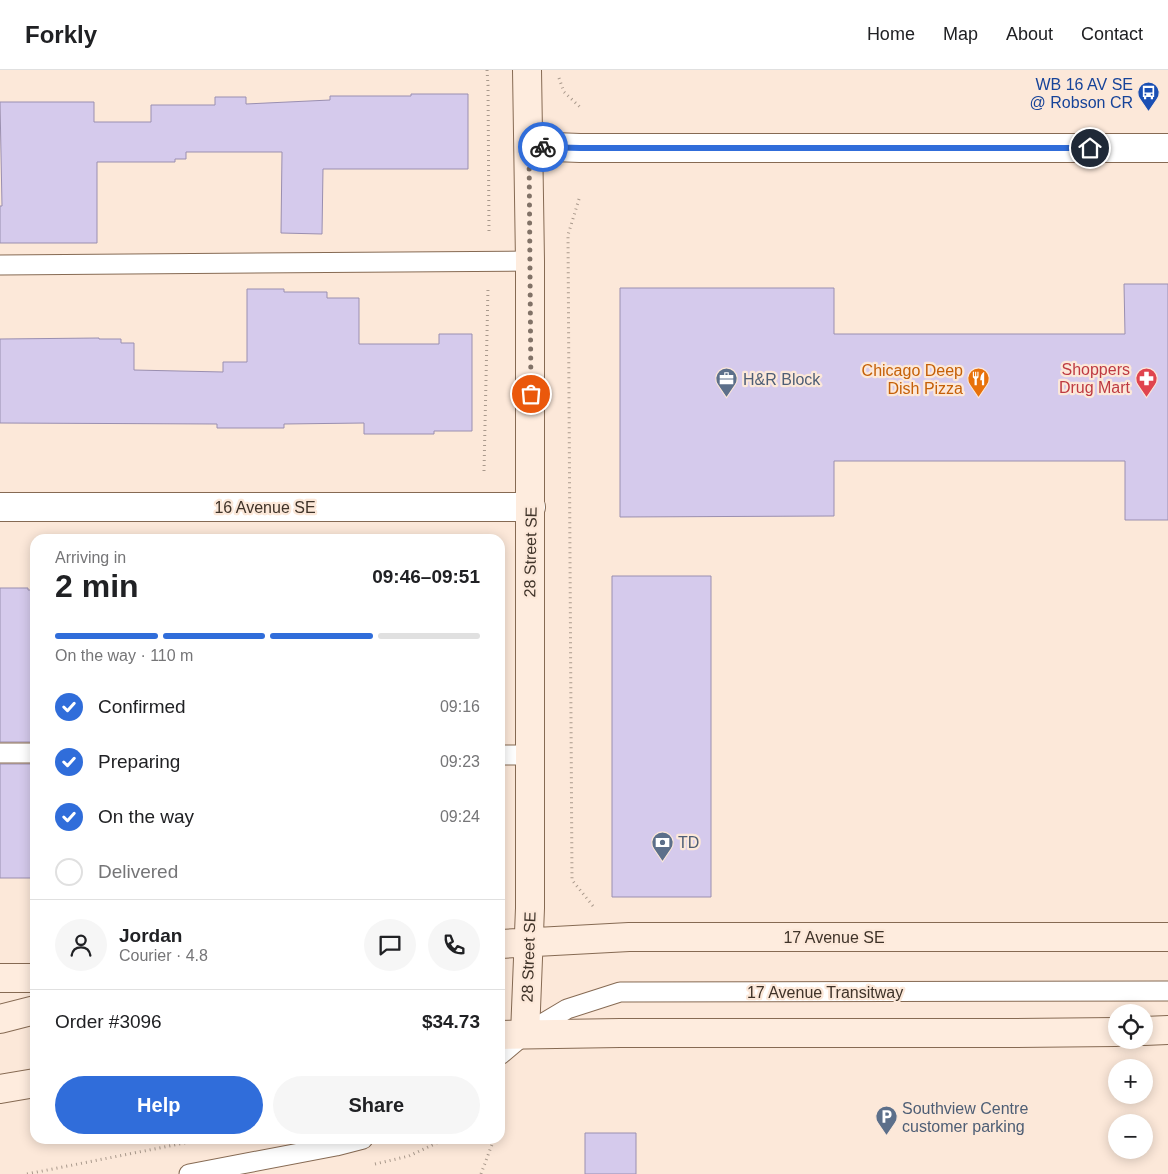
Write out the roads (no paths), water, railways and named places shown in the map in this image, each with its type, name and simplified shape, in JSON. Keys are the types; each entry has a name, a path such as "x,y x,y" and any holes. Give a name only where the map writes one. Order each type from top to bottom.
{"main road":[{"name":"28 Street SE","path":"512,1034 529,942 531,507 527,70"},
{"name":"17 Avenue SE","path":"505,944 629,937 1168,937"},
{"path":"0,978 30,978"},
{"path":"0,1020 30,1011"},
{"path":"1153,1031 1168,1030"},
{"path":"512,1034 1108,1032"},
{"path":"0,1089 30,1084"}],"street":[{"path":"529,146 580,148 1168,148"},
{"name":"16 Avenue SE","path":"0,507 531,507"}],"lane":[{"path":"0,265 530,261"},
{"path":"0,753 30,753"},
{"path":"505,755 530,755"},
{"name":"17 Avenue Transitway","path":"505,1046 512,1034 567,1009 620,992 1168,991"},
{"path":"189,1174 344,1144"}],"place":[{"name":"WB 16 AV SE @ Robson CR","path":"1149,112"},
{"name":"Shoppers Drug Mart","path":"1146,397"},
{"name":"H&R Block","path":"727,398"},
{"name":"Chicago Deep Dish Pizza","path":"979,398"},
{"name":"TD","path":"662,861"},
{"name":"Southview Centre customer parking","path":"886,1136"}]}
